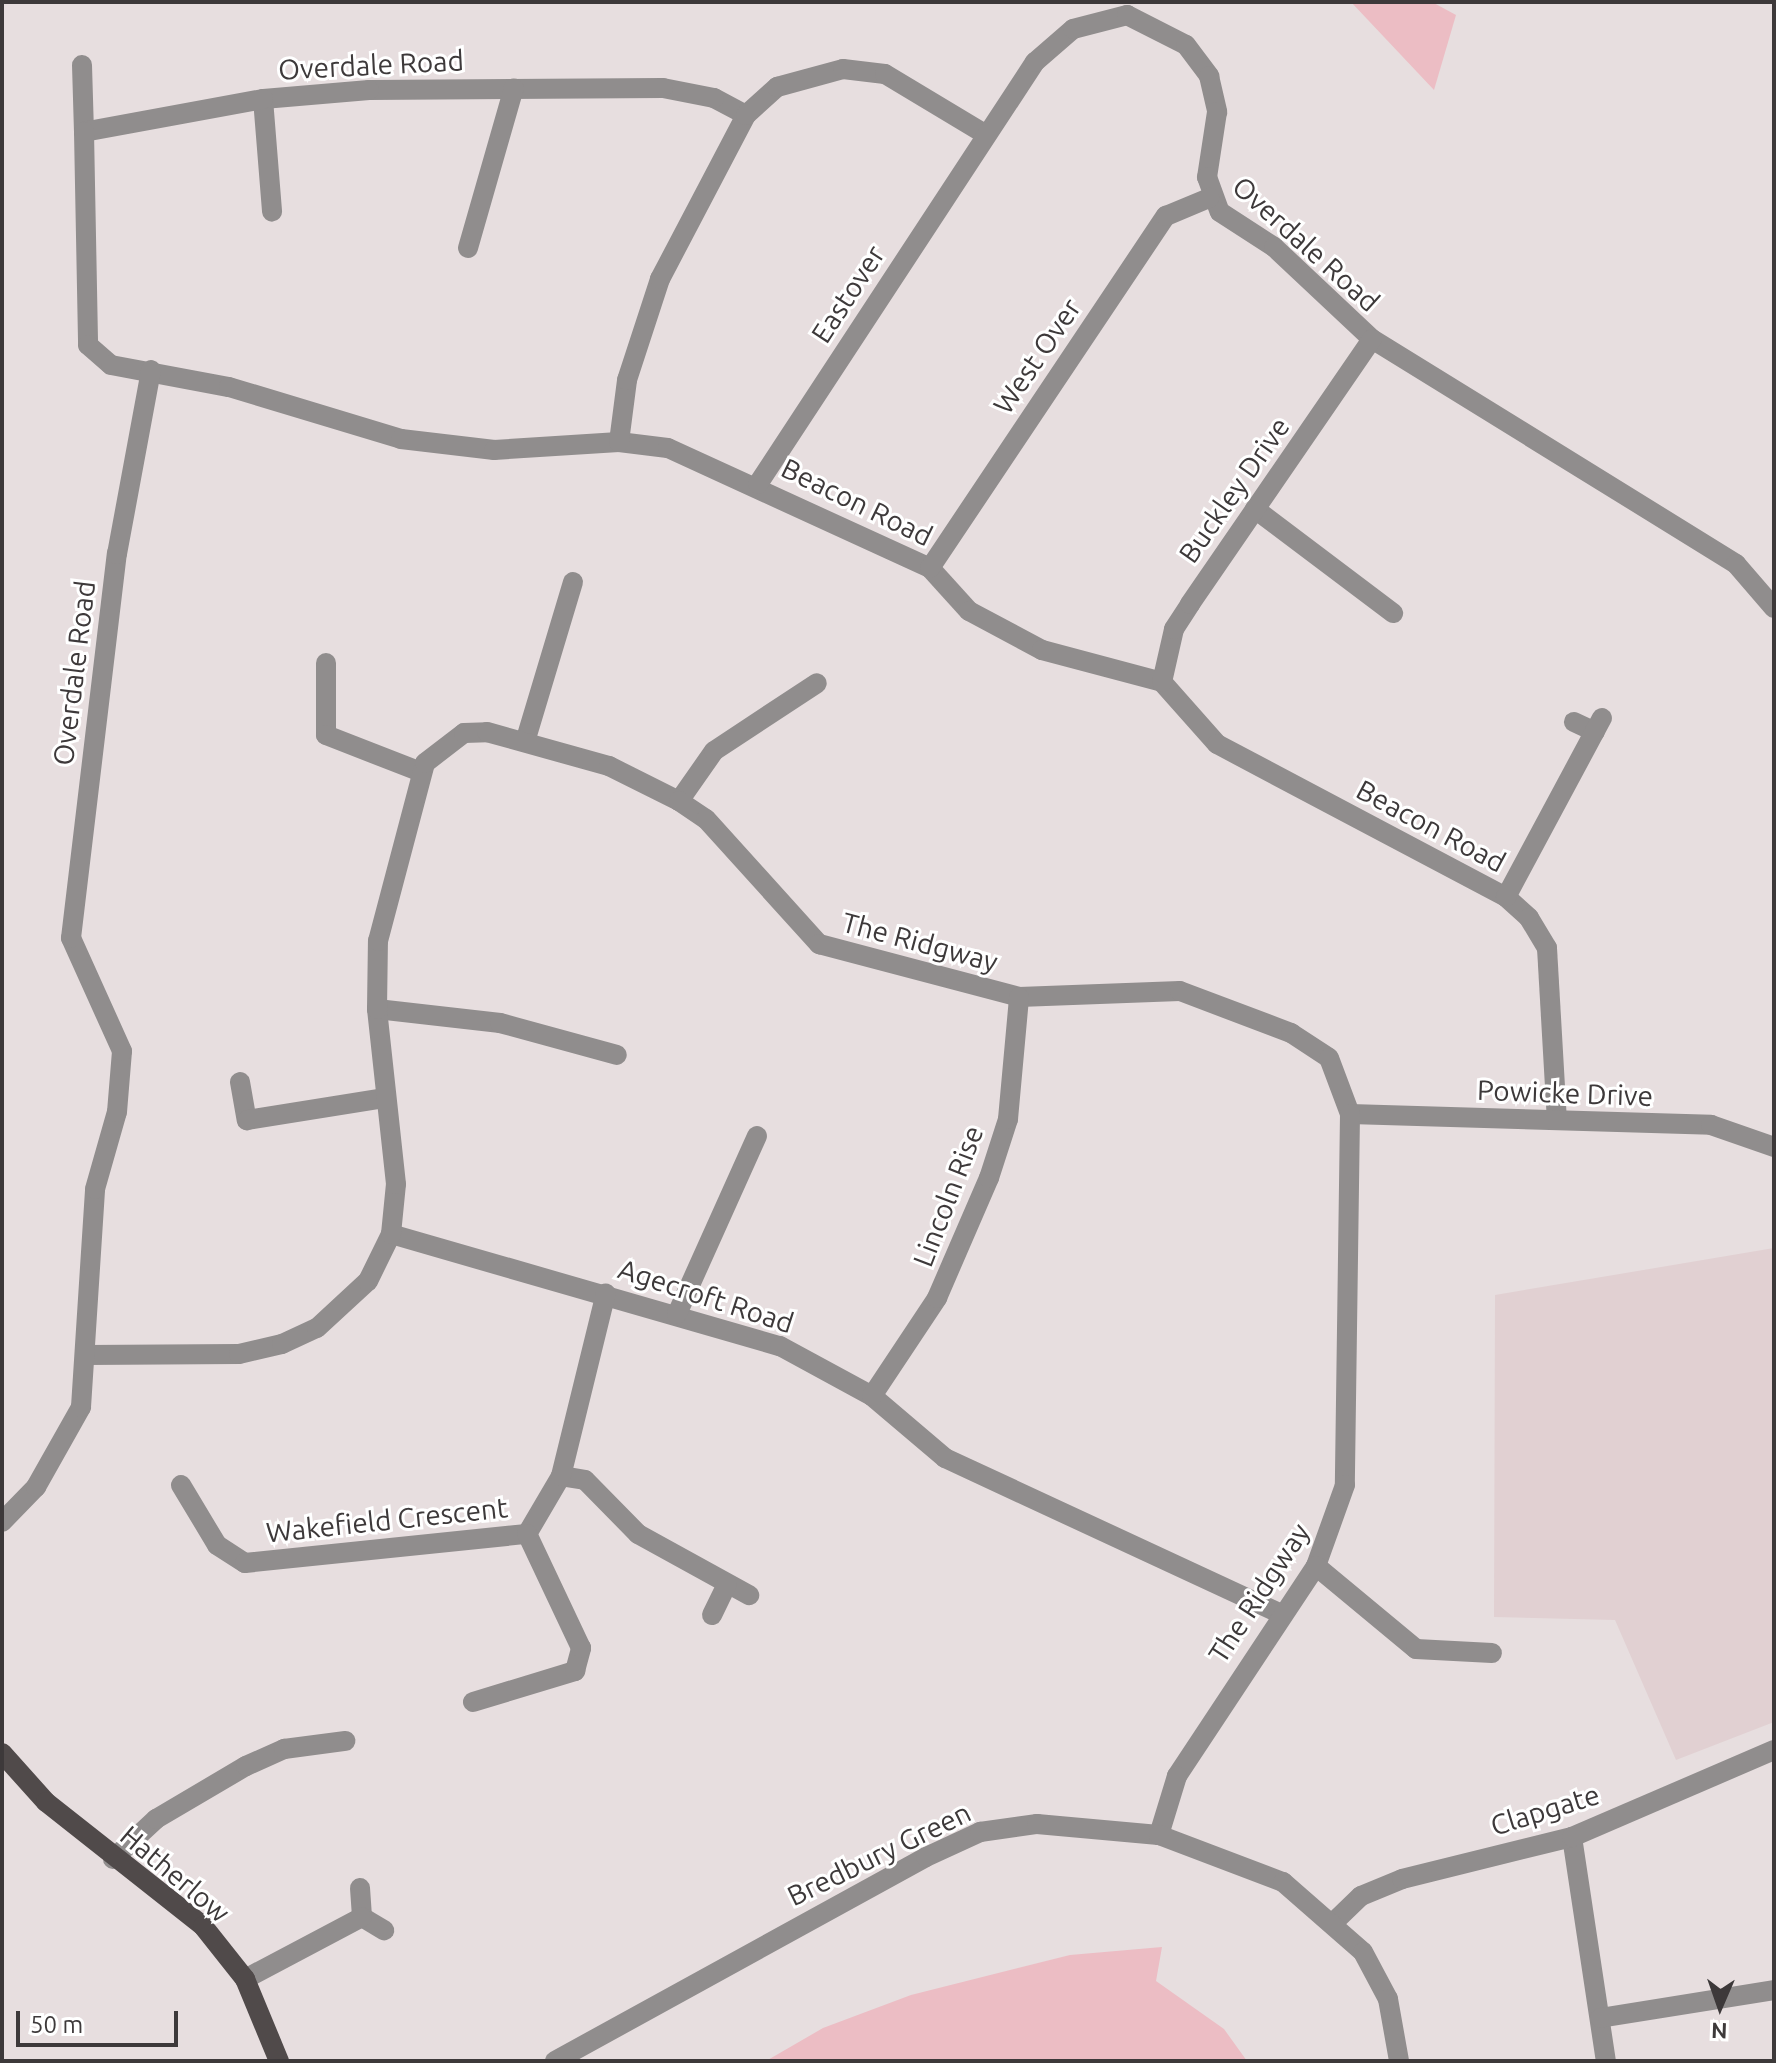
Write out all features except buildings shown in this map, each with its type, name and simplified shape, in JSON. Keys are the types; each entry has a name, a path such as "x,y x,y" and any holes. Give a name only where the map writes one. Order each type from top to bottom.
{"main road":[{"name":"Hatherlow","path":"2,1753 113,1859 203,1926 245,1979 279,2061"}],"street":[{"name":"Overdale Road","path":"985,134 1035,62 1100,9 1159,25 1209,76 1217,112 1209,198 1274,247 1372,339 1736,564 1774,608"},
{"path":"82,65 88,345 111,365 151,370"},
{"path":"619,442 627,380 660,279 746,115 777,87 843,69 885,74 985,134"},
{"name":"Overdale Road","path":"84,132 263,99 514,88 663,88 714,98 746,115"},
{"path":"468,248 514,88"},
{"path":"263,99 272,212"},
{"name":"Eastover","path":"758,484 985,134"},
{"name":"West Over","path":"930,568 1166,216 1209,198"},
{"name":"Buckley Drive","path":"1162,682 1174,629 1372,339"},
{"name":"Overdale Road","path":"2,1522 64,1444 81,1407 87,1355 95,1189 117,1112 122,1051 71,938 117,554 151,370"},
{"name":"Beacon Road","path":"151,370 448,446 619,442 668,448 758,484 930,568 969,611 1031,644 1162,682 1217,744 1506,897 1547,948 1557,1120"},
{"path":"1255,509 1393,613"},
{"path":"525,742 573,582"},
{"path":"326,663 326,735 421,772"},
{"path":"679,801 714,751 817,683"},
{"path":"1506,897 1598,725 1574,722"},
{"name":"The Ridgway","path":"87,1355 239,1354 282,1344 347,1305 391,1234 396,1184 377,1009 378,941 421,772 436,748 464,733 525,742 609,766 679,801 706,819 819,944 1019,997 1195,994 1329,1058 1350,1114 1347,1475 1316,1566 1279,1613 1177,1776 1159,1835"},
{"name":"Lincoln Rise","path":"872,1396 937,1298 989,1178 1008,1119 1019,997"},
{"path":"377,1009 500,1023 617,1055"},
{"path":"240,1082 247,1120 385,1098"},
{"name":"Powicke Drive","path":"1350,1114 1731,1127 1774,1147"},
{"path":"677,1314 757,1136"},
{"name":"Agecroft Road","path":"391,1234 606,1293 780,1346 872,1396 945,1458 1279,1613"},
{"name":"Wakefield Crescent","path":"181,1485 217,1545 245,1563 527,1534 561,1476 606,1293"},
{"path":"561,1476 585,1480 638,1534 749,1595"},
{"path":"473,1702 575,1671 581,1648 527,1534"},
{"path":"1316,1566 1416,1649 1492,1653"},
{"path":"712,1615 727,1584"},
{"path":"113,1859 156,1819 246,1766 284,1749 345,1741"},
{"name":"Clapgate","path":"1335,1921 1361,1896 1402,1879 1572,1837 1774,1750"},
{"name":"Bredbury Green","path":"555,2061 744,1950 980,1832 1093,1825 1159,1835 1283,1882 1335,1921 1388,1999 1399,2061"},
{"path":"1572,1837 1606,2061"},
{"path":"360,1888 362,1917"},
{"path":"245,1979 362,1917"},
{"path":"362,1917 384,1930"},
{"path":"1600,2018 1774,1990"}],"shaded area":[{"path":"1351,2 1432,2 1456,15 1434,90"},
{"path":"1774,1248 1774,1722 1676,1760 1615,1620 1494,1617 1495,1295"},
{"path":"1162,1947 1156,1981 1224,2029 1247,2061 766,2061 823,2028 911,1995 1070,1955"}]}
